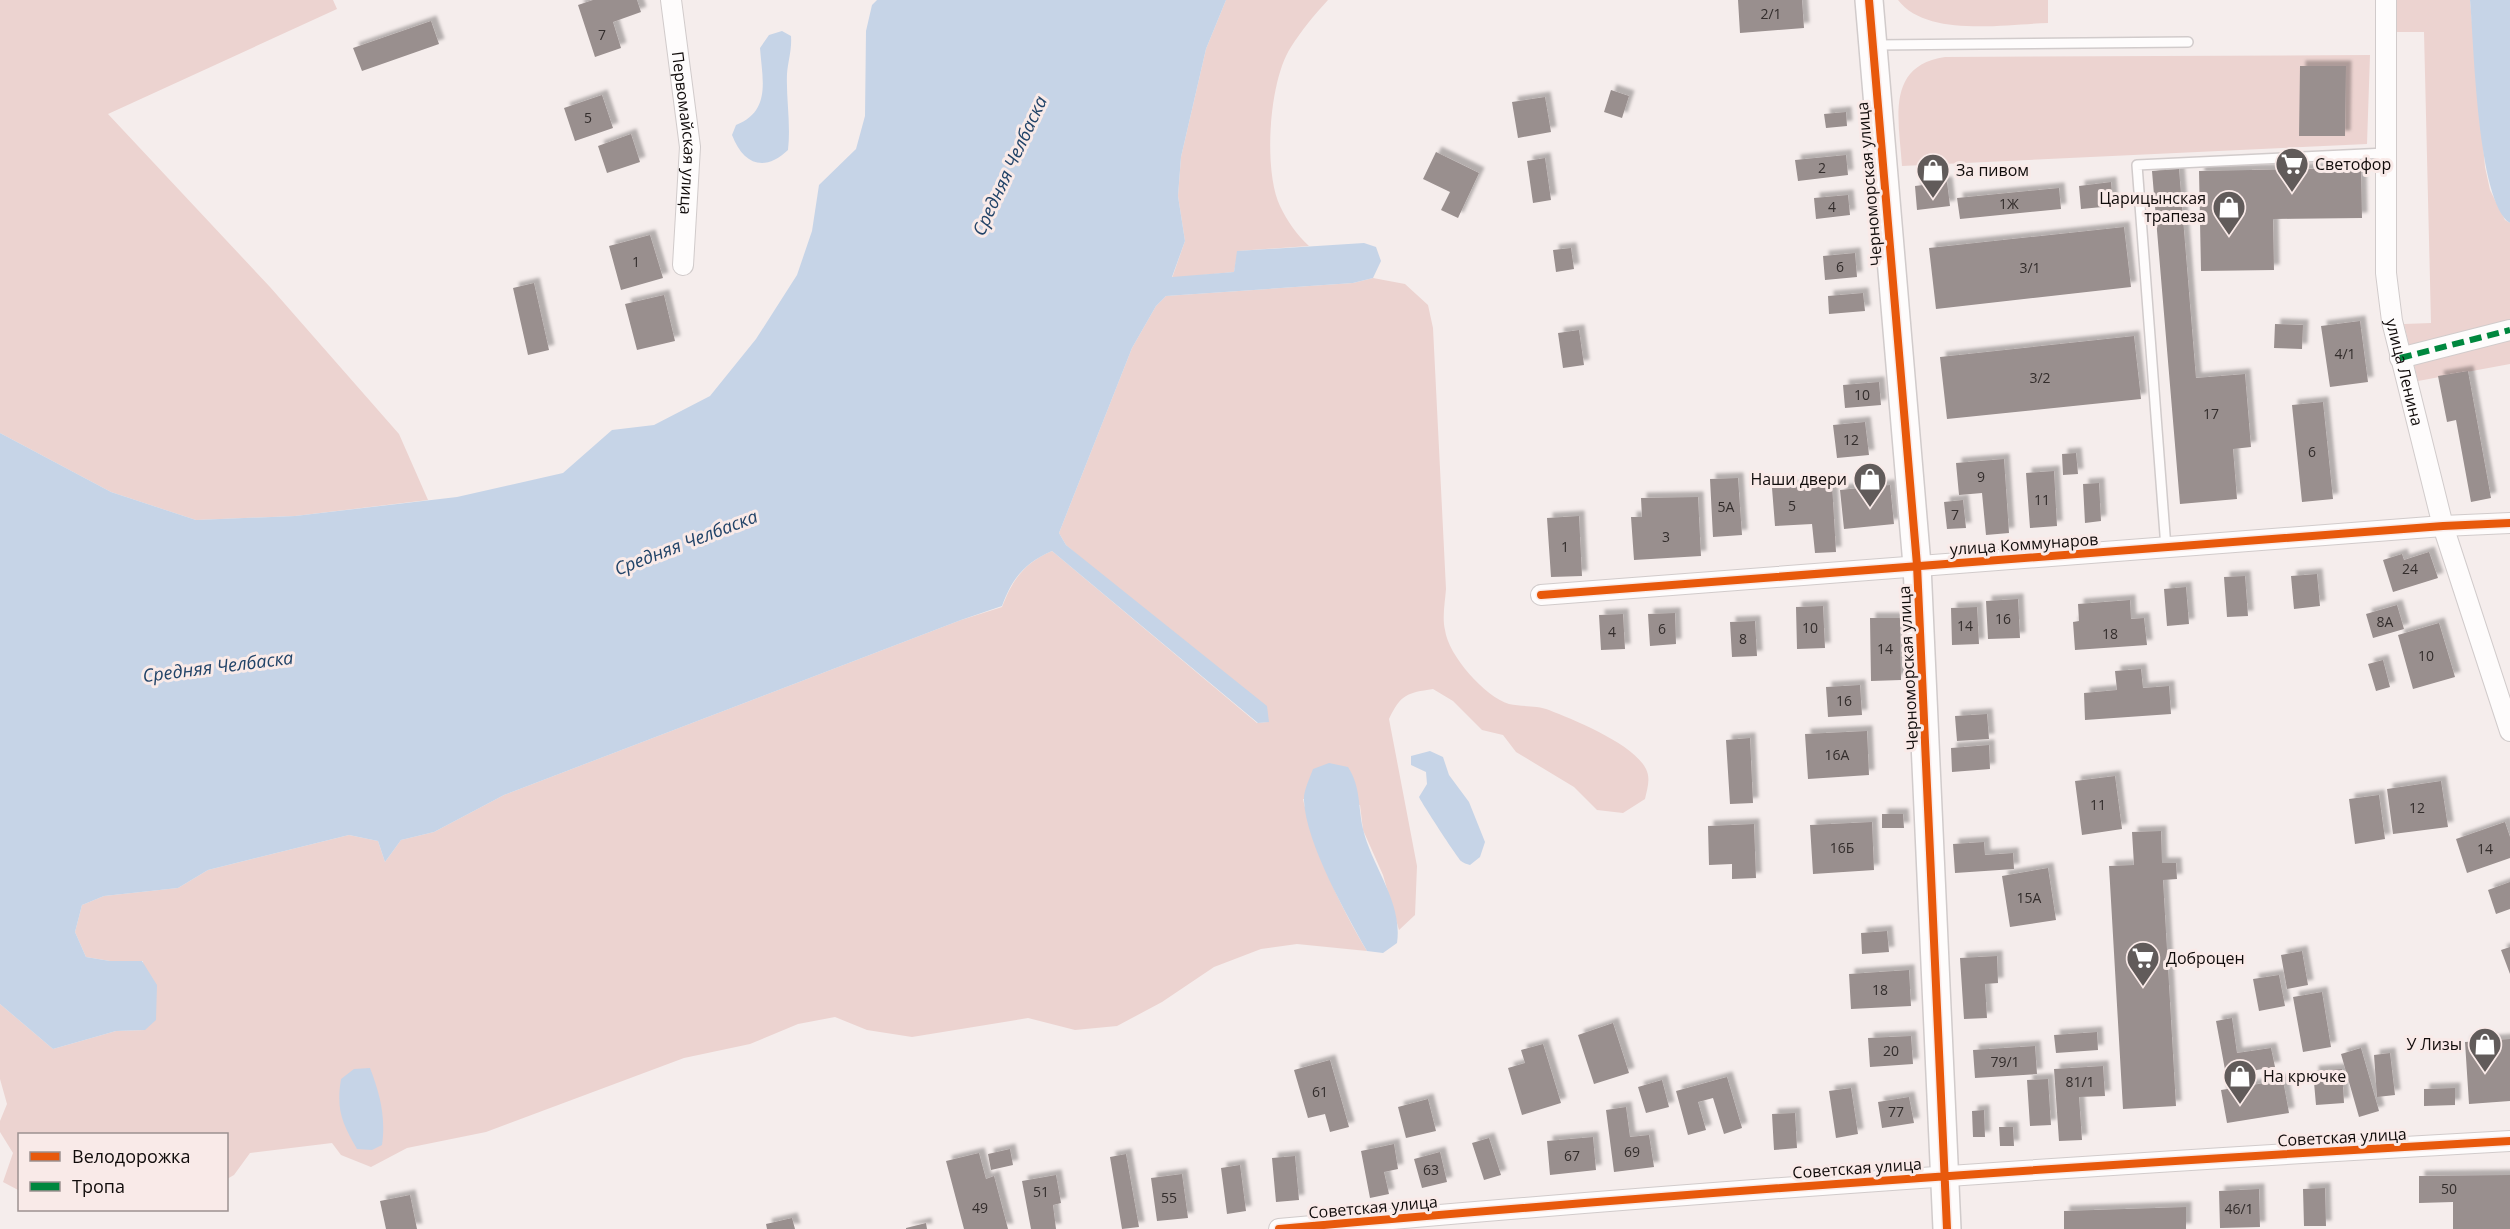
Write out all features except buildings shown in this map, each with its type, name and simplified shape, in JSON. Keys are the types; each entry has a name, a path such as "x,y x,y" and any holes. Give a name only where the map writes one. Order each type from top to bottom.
{"street":[{"name":"Первомайская улица","path":"671,0 690,147 683,265"},
{"name":"Черноморская улица","path":"1869,0 1871,45 1917,565 1947,1229"},
{"name":"улица Ленина","path":"2386,0 2386,273 2389,305 2400,358 2443,525 2510,731"},
{"path":"2400,358 2510,330"},
{"name":"улица Коммунаров","path":"1541,595 2443,525 2510,523"},
{"name":"Советская улица","path":"1279,1229 1588,1201 1945,1175 2510,1141"}],"lane":[{"path":"1871,45 2188,42"},
{"path":"2166,548 2137,165 2386,153"}],"shaded area":[{"path":"0,0 333,0 337,9 108,114 270,287 399,434 428,500 295,516 196,520 111,492 0,433"},
{"path":"1226,0 1328,0 1299,35 1284,62 1273,102 1271,125 1271,171 1280,206 1296,232 1309,246 1238,251 1234,272 1172,278 1185,241 1178,196 1181,157 1206,49"},
{"path":"1898,0 2048,0 2048,23 1989,26 1947,24 1928,20 1911,12"},
{"path":"2397,0 2470,0 2485,167 2490,190 2505,220 2510,223 2510,364 2418,381 2404,324 2431,323 2424,32 2396,32"},
{"path":"2370,55 2367,144 1902,166 1898,114 1904,83 1913,71 1926,62 1945,57"},
{"path":"1373,278 1405,284 1428,305 1433,328 1446,589 1444,620 1445,630 1453,651 1469,674 1499,700 1509,704 1549,710 1602,734 1629,751 1646,769 1648,784 1645,799 1623,813 1597,810 1574,787 1516,752 1503,735 1482,730 1453,701 1433,689 1417,692 1401,700 1389,719 1417,866 1415,915 1399,930 1383,875 1363,830 1360,805 1303,799 1314,839 1329,878 1367,951 1297,944 1261,949 1214,967 1162,1002 1117,1026 1075,1030 1028,1018 912,1037 867,1030 835,1017 798,1024 750,1044 684,1058 486,1132 407,1148 371,1167 341,1155 332,1143 250,1153 234,1175 228,1178 228,1133 18,1133 18,1190 3,1182 13,1153 0,1132 0,1121 7,1104 0,1079 0,1004 53,1049 116,1031 145,1030 143,961 110,961 86,957 75,932 82,905 104,896 178,888 208,870 349,835 378,841 385,862 401,840 434,832 504,795 961,620 1002,607 1015,580 1021,573 1034,561 1052,551 1257,723 1268,722 1066,545 1059,533 1132,348 1156,306 1166,296 1353,283"}],"water":[{"name":"Средняя Челбаска","path":"877,0 1226,0 1206,49 1181,157 1178,196 1185,241 1172,277 1234,272 1237,251 1364,243 1376,247 1381,261 1373,278 1353,283 1166,296 1156,306 1132,348 1059,533 1066,545 1267,706 1269,722 1258,723 1052,551 1034,561 1020,573 1002,606 504,795 434,832 401,840 385,862 378,841 349,835 208,870 178,888 104,896 82,905 75,932 86,957 110,961 142,961 157,985 156,1020 145,1030 116,1031 53,1049 0,1004 0,433 111,492 196,520 295,516 457,497 563,473 612,430 654,425 710,396 756,339 797,275 812,231 819,185 856,149 865,116 866,31 872,5"},
{"path":"2470,0 2510,0 2510,223 2499,209 2490,185 2484,155 2479,120"},
{"path":"782,31 791,36 787,74 788,150 771,161 755,162 742,153 732,135 736,125 747,119 760,102 763,82 760,48 769,35"},
{"path":"1430,751 1443,757 1449,775 1469,802 1485,842 1480,857 1470,865 1462,862 1458,857 1419,797 1427,784 1426,772 1411,765 1411,756"},
{"path":"1329,763 1348,767 1352,775 1367,843 1386,885 1395,913 1398,928 1397,943 1383,953 1367,951 1328,878 1306,818 1305,793 1313,769"},
{"path":"370,1068 381,1106 382,1145 372,1150 357,1149 347,1131 340,1108 341,1079 354,1069"}],"marked path":[{"path":"2400,358 2510,330"}],"cycle path":[{"path":"1869,0 1917,565 1947,1229"},
{"path":"1541,595 2443,526 2510,523"},
{"path":"1279,1229 1894,1180 2510,1141"}],"place":[{"name":"Светофор","path":"2292,193"},
{"name":"За пивом","path":"1933,199"},
{"name":"Царицынская трапеза","path":"2229,236"},
{"name":"Наши двери","path":"1870,508"},
{"name":"Доброцен","path":"2143,987"},
{"name":"У Лизы","path":"2485,1073"},
{"name":"На крючке","path":"2240,1105"}]}
